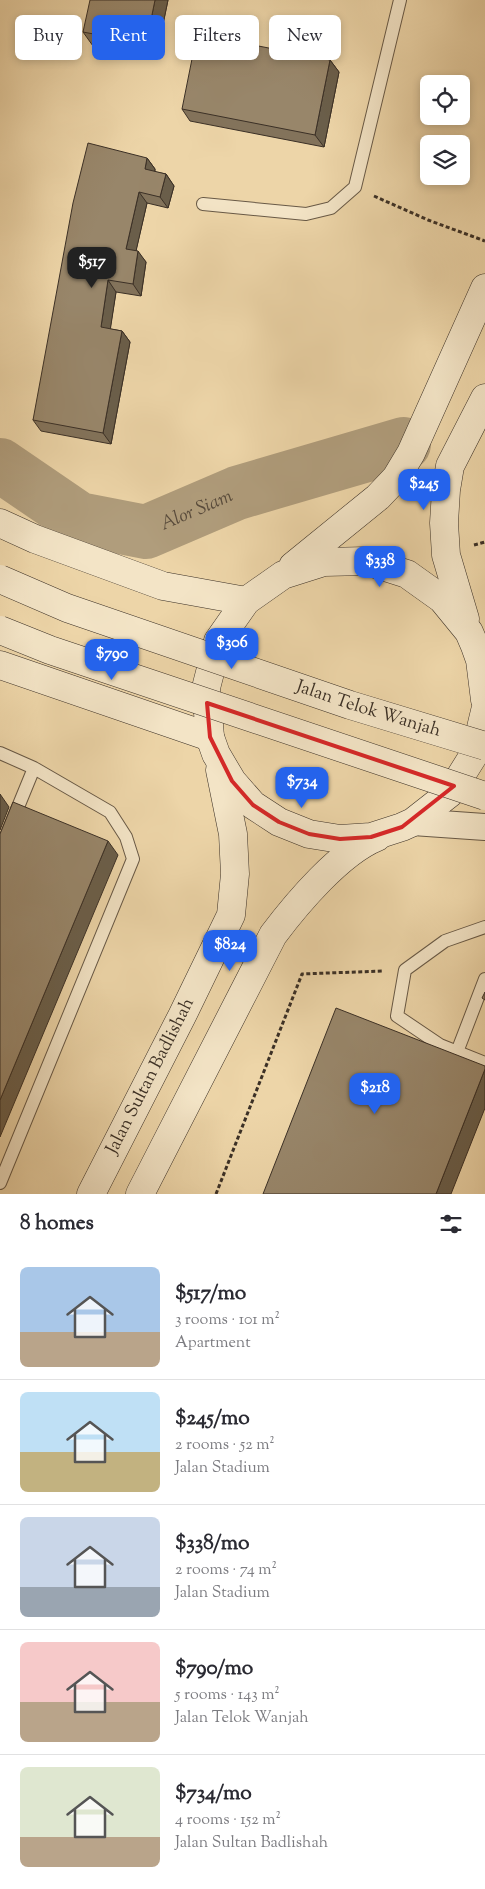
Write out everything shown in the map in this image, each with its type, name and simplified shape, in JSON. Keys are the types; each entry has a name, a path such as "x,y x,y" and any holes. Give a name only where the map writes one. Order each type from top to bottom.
{"main road":[{"path":"0,523 35,539 163,586 246,600 282,575 378,497 396,478 412,453 485,288"},
{"path":"485,398 450,466 444,523 446,555 469,632 483,662 485,700"},
{"path":"282,575 324,562 366,561 408,574 442,598 469,632"},
{"name":"Jalan Telok Wanjah","path":"0,580 67,608 350,705 485,746"},
{"name":"Jalan Sultan Badlishah","path":"91,1194 182,1016 231,914 235,874 233,834 213,745 206,688 218,641 246,600"},
{"path":"0,630 50,650 485,796"},
{"path":"0,665 213,745 232,781 253,805 279,822 308,834 340,839 372,837 408,824"},
{"path":"140,1194 273,935 317,883 342,860 370,840 408,824 450,793 475,753 485,711"}],"street":[{"path":"408,824 485,828"}],"lane":[{"path":"203,204 306,214 331,208 355,187 400,0"},
{"path":"0,753 34,768 110,812 126,837 133,859 0,1183"},
{"path":"0,851 34,768"},
{"path":"485,927 445,941 406,970 398,1016 440,1045 485,1063"},
{"path":"457,1052 485,978"}],"path":[{"path":"355,187 428,220 485,241"},
{"path":"216,1194 302,974 406,970"}],"highlighted area":[{"path":"207,703 454,786 402,827 371,837 340,839 309,834 279,822 253,805 232,781 210,737"}],"building":[{"path":"90,0 155,0 152,15 92,15 92,34 83,32"},
{"path":"259,46 269,48 269,60 330,60 315,135 182,109 192,60 259,60"},
{"path":"88,143 147,158 145,169 166,174 160,197 139,192 126,249 138,251 133,284 108,280 101,327 122,331 103,433 33,420 73,203"},
{"path":"13,802 108,841 0,1100 0,834"},
{"path":"336,1008 485,1066 436,1194 263,1194"}],"waterway":[{"name":"Alor Siam","path":"0,465 79,519 146,532 237,493 404,444"}]}
